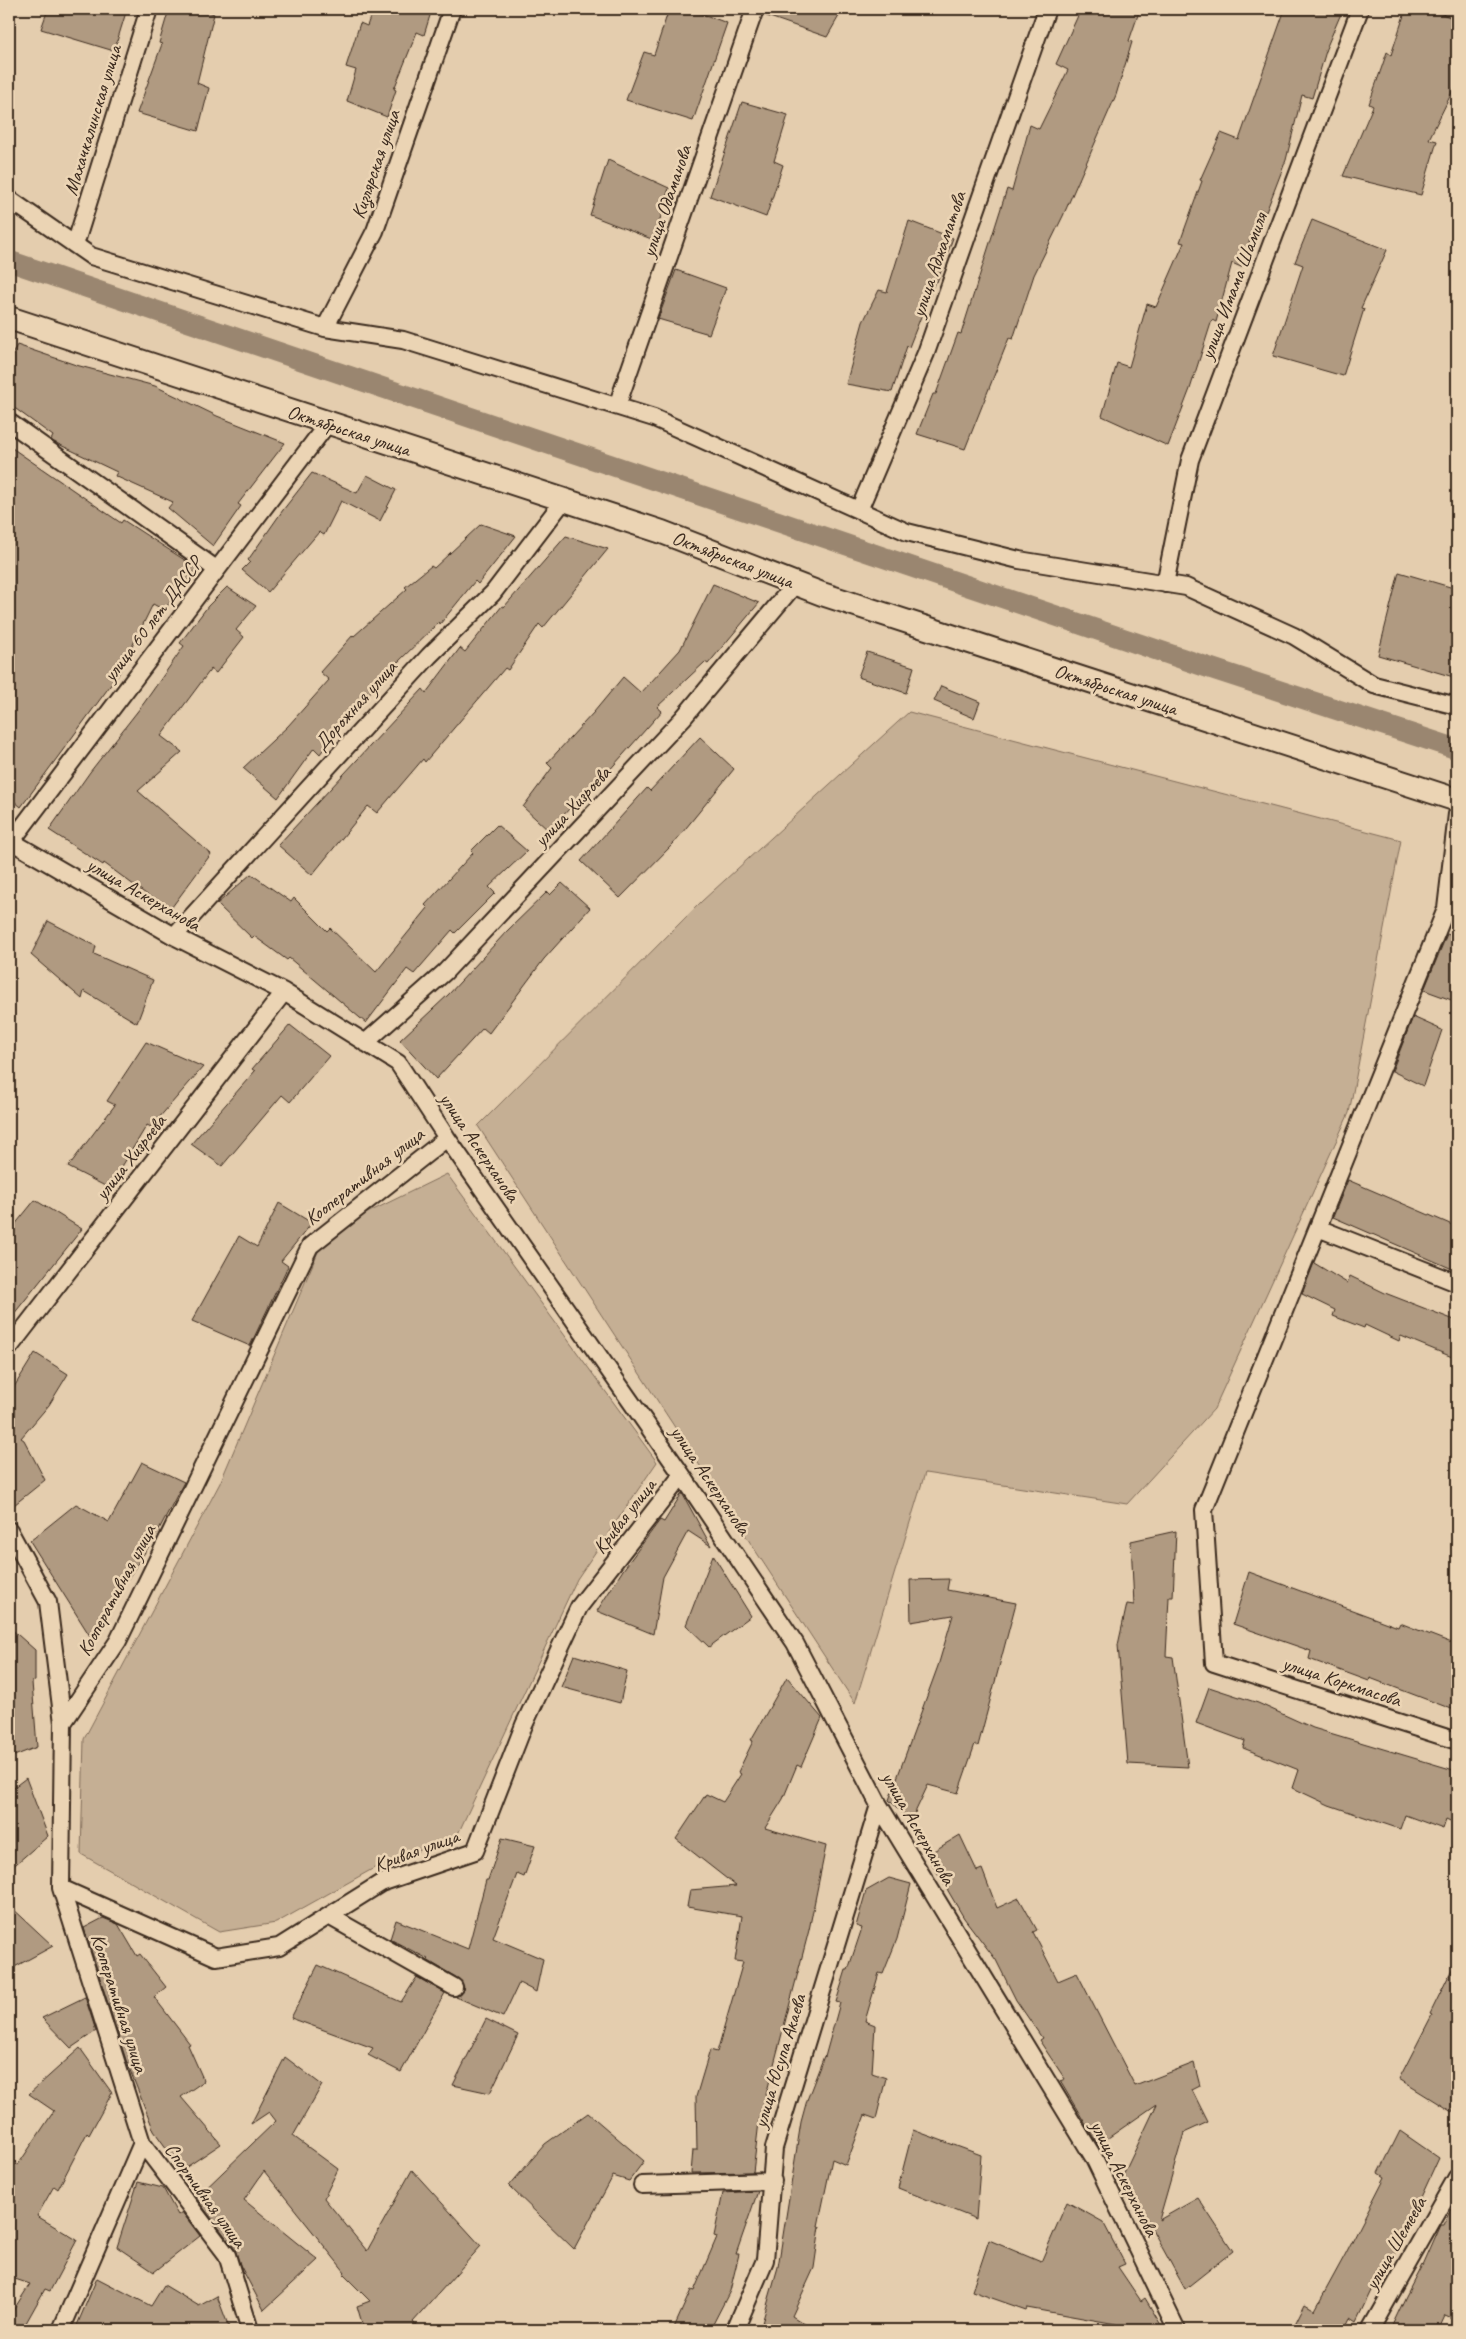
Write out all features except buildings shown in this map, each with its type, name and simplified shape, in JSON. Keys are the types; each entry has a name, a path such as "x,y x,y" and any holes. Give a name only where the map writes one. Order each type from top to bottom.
{"street":[{"name":"Махачкалинская улица","path":"76,245 149,9"},
{"name":"Кизлярская улица","path":"325,328 375,231 452,9"},
{"name":"улица Одаманова","path":"617,406 755,9"},
{"name":"улица Аджаматова","path":"860,510 926,352 1047,9"},
{"name":"улица Имама Шамиля","path":"1165,584 1190,460 1360,9"},
{"path":"9,199 91,256 325,328 403,340 654,418 907,532 1019,560 1186,587 1294,636 1374,685 1457,706"},
{"name":"Октябрьская улица","path":"9,318 662,532 822,594 1457,800"},
{"path":"9,422 216,569"},
{"name":"улица 60 лет ДАССР","path":"10,841 328,423"},
{"name":"Дорожная улица","path":"174,936 429,656 493,593 564,500"},
{"name":"улица Хизроева","path":"365,1043 445,972 676,725 795,584"},
{"path":"1457,814 1452,911 1318,1228 1457,1283"},
{"name":"улица Аскерханова","path":"10,841 174,936 284,992 398,1064 447,1138 682,1475 795,1643 879,1805 1094,2158 1177,2330"},
{"name":"улица Хизроева","path":"9,1348 14,1329 284,992"},
{"name":"Кооперативная улица","path":"142,2143 62,1888 63,1724 118,1641 310,1246 447,1138"},
{"name":"улица Коркмасова","path":"1318,1228 1204,1510 1214,1662 1457,1741"},
{"name":"Кривая улица","path":"62,1888 216,1957 280,1947 381,1883 475,1851 524,1725 580,1607 682,1475"},
{"path":"9,1530 48,1602 63,1724"},
{"name":"улица Юсупа Акаева","path":"735,2330 765,2260 774,2148 879,1805"},
{"path":"329,1916 454,1986"},
{"path":"61,2330 142,2143"},
{"name":"Спортивная улица","path":"142,2143 227,2255 250,2330"},
{"name":"улица Шемеева","path":"1370,2330 1457,2177"},
{"path":"642,2185 772,2181"}],"shaded area":[{"path":"909,712 1401,840 1349,1113 1214,1409 1127,1504 925,1473 855,1703 478,1126 702,901"},
{"path":"447,1174 657,1462 577,1579 457,1836 376,1867 276,1923 219,1932 81,1854 84,1739 220,1483 326,1233"}],"waterway":[{"path":"9,261 1210,668 1457,749"}]}
